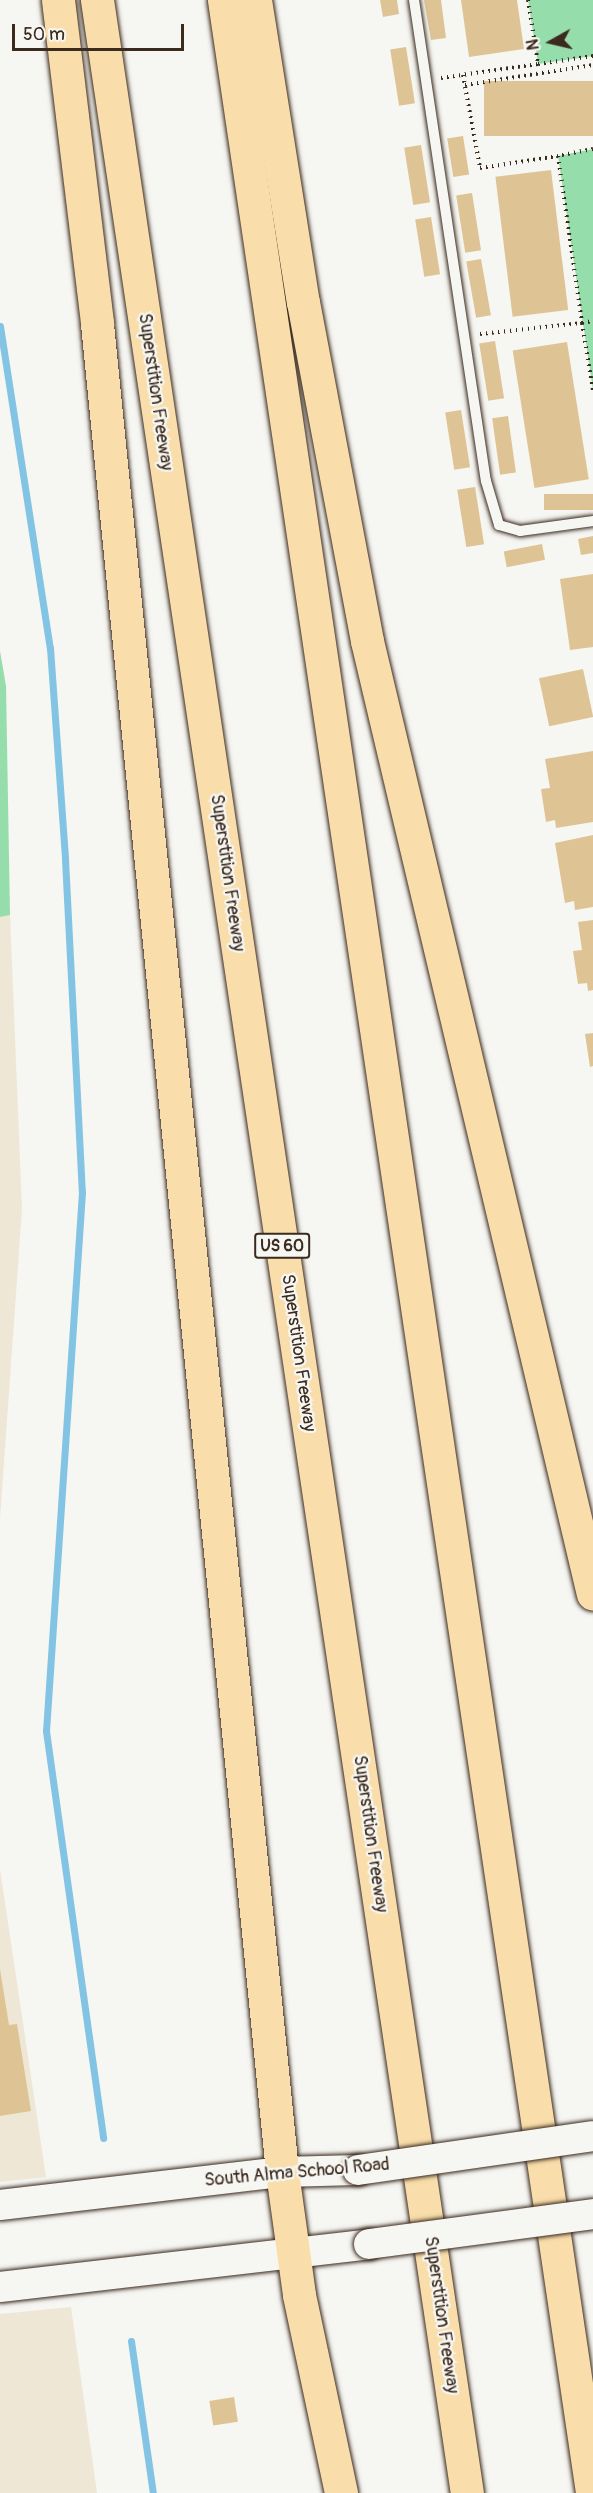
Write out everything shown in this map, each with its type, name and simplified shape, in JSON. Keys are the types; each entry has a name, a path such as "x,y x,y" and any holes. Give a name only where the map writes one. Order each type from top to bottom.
{"highway":[{"path":"58,0 98,324 282,2172 295,2254 341,2493"},
{"name":"Superstition Freeway","path":"97,0 467,2493"},
{"path":"224,0 592,2493"},
{"path":"255,0 303,302 366,641 593,1594"}],"main road":[{"name":"South Alma School Road","path":"0,2205 282,2172 358,2170 593,2136"},
{"path":"0,2287 295,2254 593,2214"}],"lane":[{"path":"414,0 486,481 499,525 520,531 593,521"}],"path":[{"path":"528,0 538,64"},
{"path":"426,81 593,56"},
{"path":"465,85 593,65"},
{"path":"463,75 480,168 593,149"},
{"path":"558,156 593,390"},
{"path":"464,336 593,321"}],"shaded area":[{"path":"10,915 22,1209 0,1519 0,917"},
{"path":"0,1869 46,2177 0,2182"},
{"path":"71,2307 97,2493 0,2493 0,2314"}],"green space":[{"path":"528,0 593,0 593,56 538,64"},
{"path":"593,149 593,390 558,156"},
{"path":"0,651 6,686 10,915 0,917"}],"building":[{"path":"380,0 397,0 399,14 383,17"},
{"path":"424,0 441,0 446,38 431,40"},
{"path":"461,0 517,0 524,49 469,57"},
{"path":"406,47 415,103 399,106 390,50"},
{"path":"484,81 593,81 593,136 484,136"},
{"path":"463,136 469,175 453,177 447,139"},
{"path":"421,145 430,202 413,205 404,148"},
{"path":"551,170 568,310 513,317 495,177"},
{"path":"472,193 481,250 465,253 456,196"},
{"path":"431,217 440,274 424,277 415,220"},
{"path":"481,259 491,315 476,318 466,262"},
{"path":"495,341 504,398 488,401 479,344"},
{"path":"567,342 589,479 534,488 513,351"},
{"path":"461,410 470,467 454,470 445,413"},
{"path":"508,416 516,472 500,475 492,418"},
{"path":"475,487 484,544 466,547 457,490"},
{"path":"544,494 593,494 593,510 544,510"},
{"path":"593,536 593,553 581,555 578,539"},
{"path":"542,544 545,560 507,567 504,551"},
{"path":"593,574 593,647 570,650 560,579"},
{"path":"583,669 593,717 549,726 539,678"},
{"path":"593,751 593,822 556,828 555,820 546,822 541,789 550,788 545,759"},
{"path":"593,835 593,907 575,910 574,901 565,903 555,843"},
{"path":"593,920 593,990 588,991 587,983 578,984 573,951 582,950 578,922"},
{"path":"593,1033 593,1066 590,1067 585,1034"},
{"path":"0,1969 9,2025 17,2024 31,2111 0,2116"},
{"path":"234,2397 238,2422 213,2426 209,2401"}],"waterway":[{"path":"0,326 50,648 65,859 82,1192 46,1731 103,2138"},
{"path":"131,2341 153,2493"}]}
